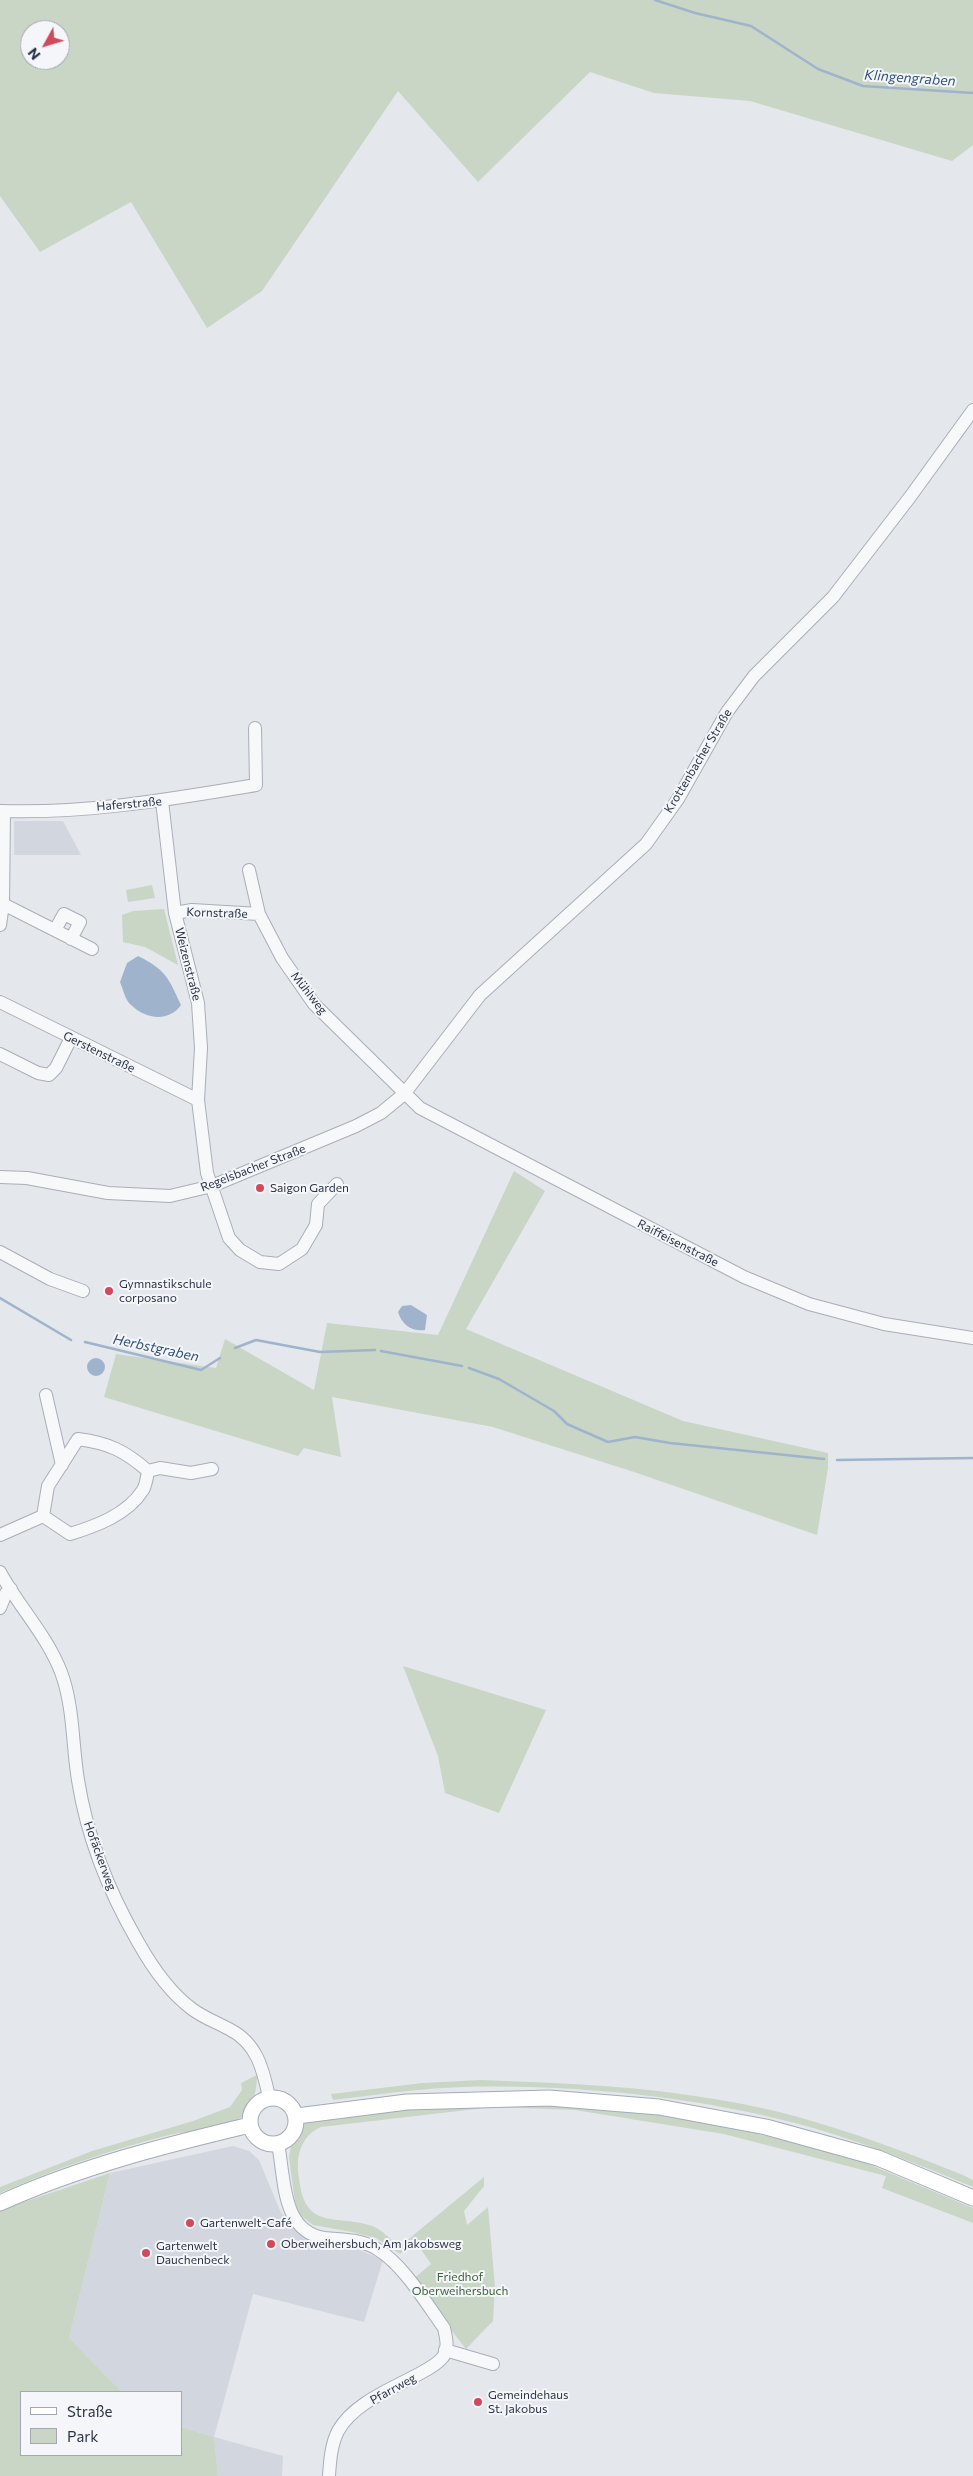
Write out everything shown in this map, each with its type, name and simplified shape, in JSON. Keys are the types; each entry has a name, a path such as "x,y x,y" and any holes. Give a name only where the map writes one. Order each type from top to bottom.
{"main road":[{"path":"269,2097 277,2097 290,2104 297,2116 296,2126 292,2134 278,2144 263,2142 257,2138 250,2125 250,2116 254,2107 260,2101 269,2097"},
{"path":"297,2116 407,2102 549,2098 659,2107 766,2127 878,2158 973,2198"},
{"path":"0,2203 83,2172 158,2148 250,2125"}],"street":[{"name":"Krottenbacher Straße","path":"404,1094 480,995 646,844 678,799 727,712 754,676 834,597 973,410"},
{"name":"Haferstraße","path":"2,811 64,810 162,801 256,785 255,728"},
{"name":"Weizenstraße","path":"162,801 175,913 198,1003 200,1048 198,1100 207,1173 229,1238 240,1250 260,1262 279,1264 302,1249 316,1225 318,1204 337,1184"},
{"path":"0,925 3,904 2,811"},
{"name":"Mühlweg","path":"249,870 260,914 282,958 314,1004 404,1094"},
{"path":"3,904 92,949"},
{"name":"Kornstraße","path":"175,913 192,910 260,914"},
{"path":"55,930 64,914 80,922 71,939"},
{"name":"Gerstenstraße","path":"0,1002 198,1100"},
{"path":"0,1054 38,1073 49,1075 56,1068 71,1038"},
{"name":"Regelsbacher Straße","path":"0,1177 27,1178 108,1193 170,1196 212,1186 356,1126 380,1113 404,1094"},
{"name":"Raiffeisenstraße","path":"404,1094 420,1108 744,1277 809,1304 884,1324 973,1338"},
{"path":"0,1252 50,1279 83,1291"},
{"path":"46,1395 62,1465"},
{"path":"44,1516 48,1486 78,1439 94,1441 128,1453 148,1471"},
{"path":"148,1471 160,1468 191,1474 212,1469"},
{"path":"44,1516 70,1534 97,1525 127,1507 143,1489 148,1471"},
{"path":"0,1535 44,1516"},
{"name":"Hofäckerweg","path":"0,1572 40,1630 60,1672 68,1697 77,1777 89,1833 118,1903 141,1948 171,1990 192,2009 238,2034 253,2049 263,2067 269,2097"},
{"path":"0,1608 6,1593 11,1589"},
{"path":"278,2144 291,2214 297,2224 307,2233 322,2238 362,2242 390,2258 444,2328 447,2338 446,2350 493,2364"},
{"name":"Pfarrweg","path":"329,2476 332,2447 338,2431 348,2418 368,2402 432,2367 443,2357 446,2350"}],"shaded area":[{"path":"14,821 63,821 81,855 14,855"},
{"path":"233,2146 249,2151 259,2160 281,2213 298,2233 319,2244 348,2245 383,2260 364,2322 253,2294 214,2437 182,2427 182,2391 121,2391 69,2338 110,2173"},
{"path":"214,2437 283,2456 282,2476 218,2476"}],"green space":[{"path":"0,0 973,0 973,145 952,161 750,101 654,93 590,72 478,182 398,91 262,291 207,328 131,202 40,252 0,196"},
{"path":"152,885 155,898 128,902 126,890"},
{"path":"164,909 178,965 145,947 123,942 122,915 133,911"},
{"path":"514,1171 545,1191 466,1329 683,1421 828,1453 828,1468 817,1535 634,1472 493,1427 332,1397 341,1457 304,1448 298,1456 104,1397 116,1354 216,1368 225,1339 314,1390 327,1323 438,1335"},
{"path":"403,1666 546,1710 499,1813 445,1793 438,1756"},
{"path":"257,2075 251,2106 244,2115 231,2123 169,2135 126,2147 62,2168 0,2193 0,2187 92,2151 193,2121 230,2107 242,2090 241,2083"},
{"path":"481,2080 573,2084 665,2092 757,2107 817,2122 905,2152 973,2180 973,2187 898,2157 820,2130 734,2109 644,2095 553,2088 508,2087 431,2089 333,2100 331,2094 423,2083"},
{"name":"Friedhof Oberweihersbuch","path":"557,2100 687,2118 842,2153 973,2208 973,2223 882,2188 886,2176 724,2134 575,2110 493,2107 321,2127 316,2130 305,2140 300,2149 298,2160 299,2179 305,2202 318,2215 373,2226 399,2247 484,2177 484,2186 464,2211 467,2225 488,2207 495,2287 493,2321 466,2349 412,2280 431,2264 416,2242 400,2254 376,2238 313,2225 299,2214 295,2203 289,2157 293,2134 298,2128 309,2121 395,2107"},
{"path":"110,2173 69,2338 121,2391 20,2391 20,2456 182,2456 182,2427 214,2437 218,2476 0,2476 0,2210"}],"water":[{"path":"138,956 160,970 173,988 181,1005 170,1015 163,1017 149,1016 136,1009 127,999 120,982 127,963"},
{"path":"411,1305 427,1315 425,1330 412,1329 402,1321 398,1312 402,1306"},
{"path":"96,1358 102,1361 105,1367 102,1373 96,1376 90,1373 87,1367 90,1361"}],"waterway":[{"name":"Klingengraben","path":"655,0 695,13 751,26 818,69 863,86 973,93"},
{"name":"Herbstgraben","path":"0,1298 71,1340"},
{"path":"235,1348 256,1340 320,1352 375,1350"},
{"name":"Herbstgraben","path":"85,1342 201,1370 220,1358"},
{"path":"381,1351 462,1366"},
{"path":"469,1368 499,1379 554,1411 567,1424 608,1442 635,1437 670,1443 824,1459"},
{"path":"837,1460 973,1458"}],"place":[{"name":"Saigon Garden","path":"260,1188"},
{"name":"Gymnastikschule corposano","path":"109,1291"},
{"name":"Gartenwelt-Café","path":"190,2223"},
{"name":"Oberweihersbuch, Am Jakobsweg","path":"271,2244"},
{"name":"Gartenwelt Dauchenbeck","path":"146,2253"},
{"name":"Gemeindehaus St. Jakobus","path":"478,2402"}]}
